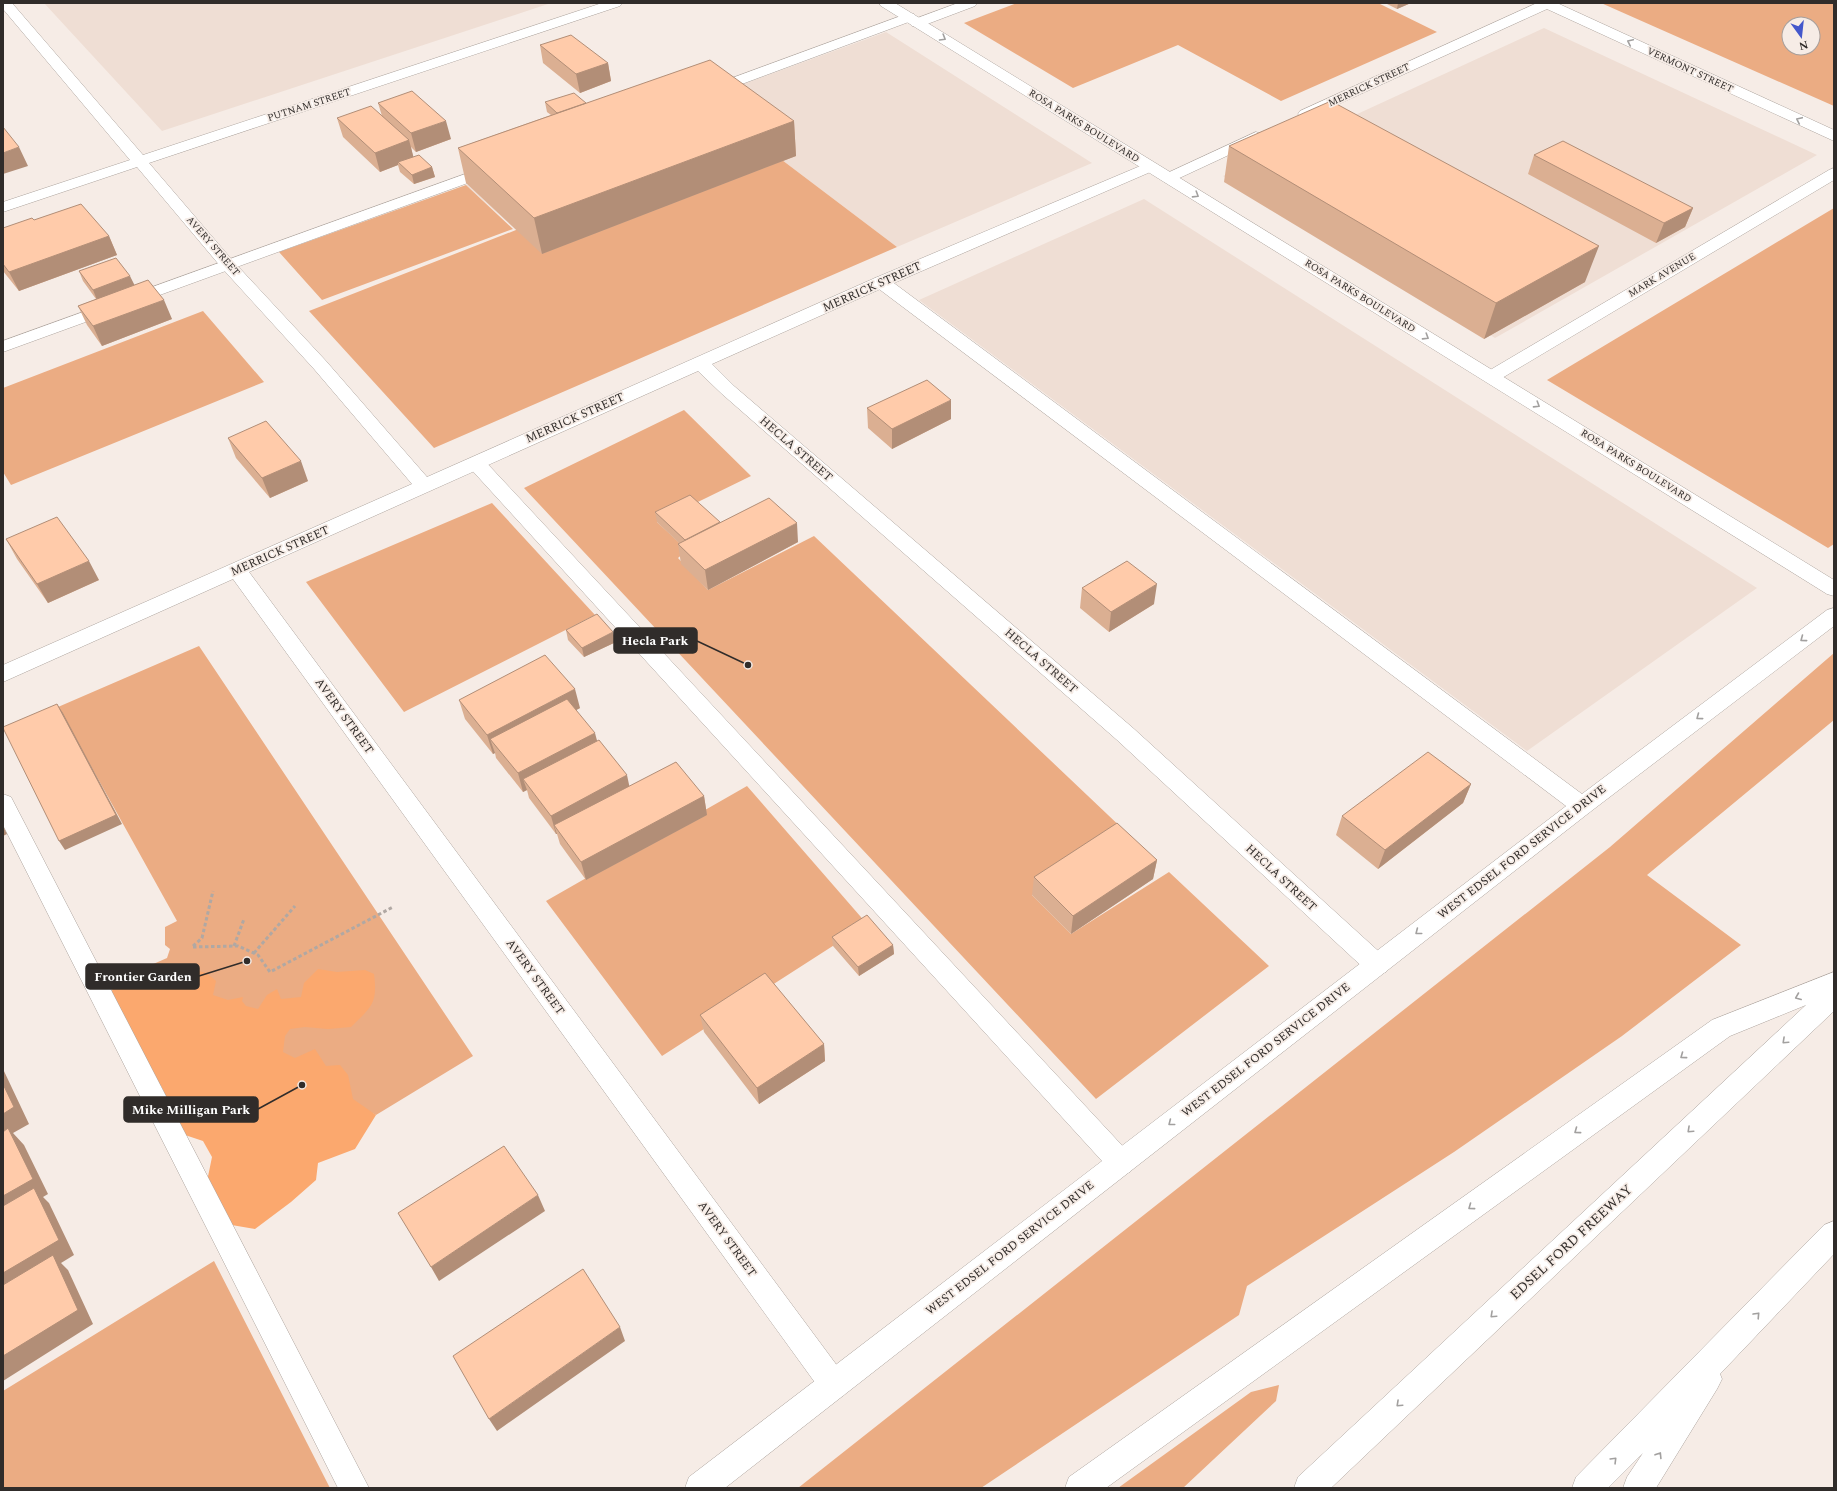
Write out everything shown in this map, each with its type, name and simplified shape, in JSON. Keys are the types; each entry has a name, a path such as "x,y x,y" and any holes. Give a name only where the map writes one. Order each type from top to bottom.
{"main road":[{"name":"AVERY STREET","path":"5,3 227,264 320,365 424,486"},
{"name":"PUTNAM STREET","path":"3,207 615,3"},
{"name":"ROSA PARKS BOULEVARD","path":"886,3 1834,589"},
{"path":"696,96 913,20 970,3"},
{"name":"MERRICK STREET","path":"1292,121 1547,3"},
{"name":"VERMONT STREET","path":"1547,3 1834,136"},
{"path":"1168,178 1270,131"},
{"path":"3,347 227,264 508,163"},
{"name":"MERRICK STREET","path":"3,674 881,282 1150,167"},
{"name":"MARK AVENUE","path":"1491,377 1834,173"},
{"path":"881,282 1582,806"},
{"name":"HECLA STREET","path":"700,363 728,390 1125,734 1376,965"},
{"path":"476,463 1121,1163"},
{"name":"AVERY STREET","path":"237,570 834,1385"},
{"name":"WEST EDSEL FORD SERVICE DRIVE","path":"700,1488 1582,806 1834,615"},
{"path":"3,803 354,1488"},
{"path":"1080,1488 1721,1028 1834,983"},
{"name":"EDSEL FORD FREEWAY","path":"1309,1488 1834,995"},
{"path":"1587,1488 1730,1343 1834,1234"},
{"path":"1638,1488 1730,1343"}],"path":[{"path":"213,891 202,938 193,947 238,946 258,955 270,972 392,907"},
{"path":"254,954 295,906"},
{"path":"234,946 244,918"}],"shaded area":[{"path":"44,3 551,3 162,131"},
{"path":"1017,3 1378,3 1437,32 1281,101 1178,45 1073,88 964,23"},
{"path":"1601,3 1831,3 1834,4 1834,106"},
{"path":"1544,28 1817,155 1495,338 1223,176"},
{"path":"886,32 1092,163 897,247 782,160 516,230 466,185"},
{"path":"782,160 897,247 434,448 309,311 516,230"},
{"path":"466,185 513,229 322,300 279,252"},
{"path":"1144,199 1757,588 1527,751 919,300"},
{"path":"1834,208 1834,544 1828,548 1547,380"},
{"path":"203,311 264,382 11,485 3,472 3,388"},
{"path":"684,410 751,476 657,522 687,550 678,558 708,590 814,536 1127,833 1032,895 1071,934 1169,872 1269,966 1096,1099 524,488"},
{"path":"492,503 595,615 404,712 306,582"},
{"path":"199,646 473,1056 376,1115 119,979 167,958 170,949 165,945 165,927 177,921 58,707"},
{"path":"1834,653 1834,720 1647,875 1741,945 1622,1036 1454,1152 1247,1286 1239,1315 981,1488 798,1488 1610,847"},
{"path":"747,786 867,924 662,1056 546,901"},
{"path":"154,968 172,973 196,971 205,973 216,981 213,995 228,1000 243,997 242,1001 246,1006 258,1009 267,995 277,989 281,999 301,997 304,983 318,969 337,972 365,970 374,974 375,992 372,1004 351,1027 328,1029 305,1027 290,1029 285,1036 283,1052 295,1058 315,1049 326,1066 340,1065 348,1075 353,1099 376,1115 355,1149 318,1163 316,1180 291,1202 255,1229 214,1222 204,1196 212,1157 203,1141 185,1135 161,1086 149,1084 109,1007 113,986 119,979"},
{"path":"214,1261 330,1488 3,1488 3,1391"},
{"path":"1279,1385 1276,1401 1183,1488 1118,1488 1251,1392"}],"building":[{"path":"571,35 608,63 576,74 540,45"},
{"path":"710,60 794,121 534,218 458,148"},
{"path":"412,91 446,121 411,133 378,103"},
{"path":"574,93 586,103 557,113 545,102"},
{"path":"1331,101 1599,246 1496,303 1229,146"},
{"path":"371,106 409,140 375,153 337,118"},
{"path":"3,127 19,147 3,153"},
{"path":"1563,141 1693,208 1664,223 1534,155"},
{"path":"419,155 432,167 412,175 398,162"},
{"path":"81,204 109,236 9,272 3,264 3,228 32,218 34,220"},
{"path":"116,258 130,276 93,290 79,271"},
{"path":"148,280 164,300 93,326 78,306"},
{"path":"927,380 951,400 892,429 867,408"},
{"path":"266,421 301,461 262,478 228,438"},
{"path":"690,495 720,522 685,540 655,512"},
{"path":"769,498 797,523 705,570 678,544"},
{"path":"57,517 89,561 37,584 6,539"},
{"path":"1127,561 1157,584 1111,612 1082,588"},
{"path":"597,614 613,632 582,648 566,630"},
{"path":"545,655 575,689 487,735 459,700"},
{"path":"567,699 595,733 518,773 490,739"},
{"path":"57,704 116,815 59,841 3,728"},
{"path":"599,740 627,775 551,816 523,779"},
{"path":"1428,752 1471,784 1385,850 1342,816"},
{"path":"676,762 704,796 581,862 554,825"},
{"path":"1117,823 1157,860 1073,916 1034,877"},
{"path":"867,915 893,945 858,967 832,937"},
{"path":"765,973 824,1044 757,1088 700,1015"},
{"path":"3,1084 14,1107 3,1114"},
{"path":"8,1128 33,1179 3,1196 3,1132"},
{"path":"504,1146 538,1195 431,1267 398,1213"},
{"path":"34,1188 59,1240 3,1273 3,1206"},
{"path":"53,1255 78,1310 3,1356 3,1285"},
{"path":"583,1269 620,1327 489,1419 453,1356"}],"place":[{"name":"Hecla Park","path":"748,665"},
{"name":"Frontier Garden","path":"247,961"},
{"name":"Mike Milligan Park","path":"302,1085"}]}
